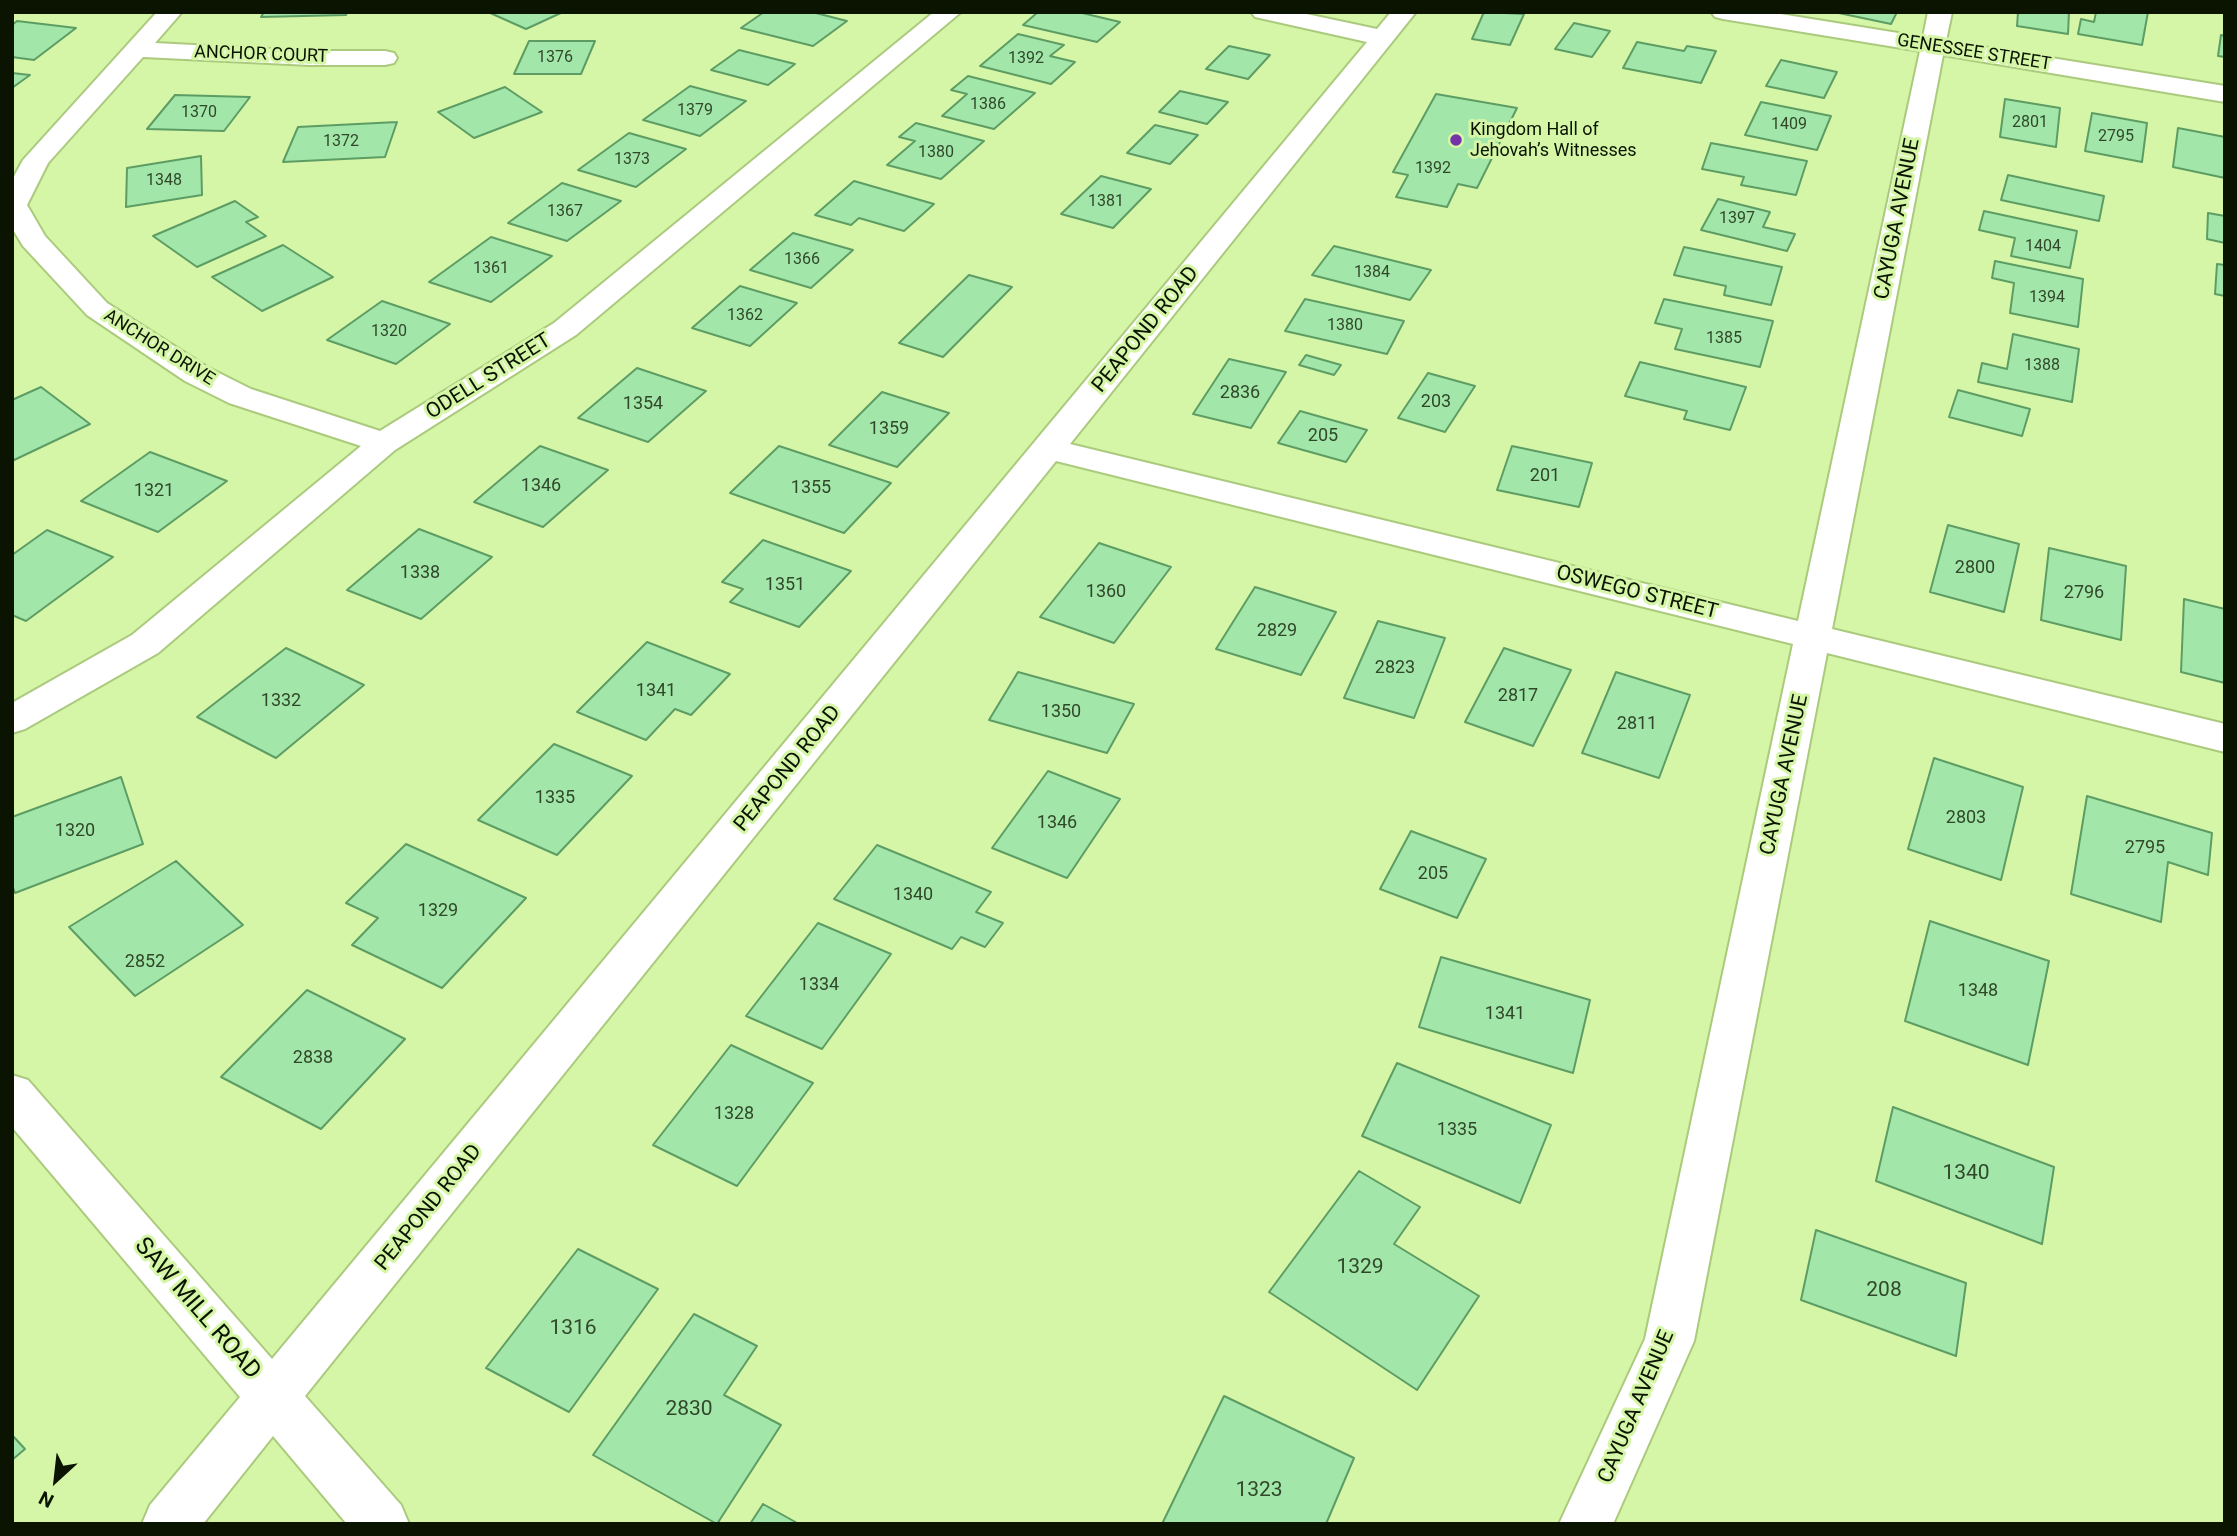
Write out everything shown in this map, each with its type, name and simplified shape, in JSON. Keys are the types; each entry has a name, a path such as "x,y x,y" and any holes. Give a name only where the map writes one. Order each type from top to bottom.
{"street":[{"name":"ANCHOR DRIVE","path":"170,12 36,160 13,205 33,240 97,309 196,374 240,396 384,443"},
{"name":"ODELL STREET","path":"12,720 145,644 384,443 565,329 949,12"},
{"path":"1263,12 1394,25"},
{"name":"GENESSEE STREET","path":"1723,12 1936,29 2225,94"},
{"name":"PEAPOND ROAD","path":"169,1524 1394,25"},
{"name":"CAYUGA AVENUE","path":"1586,1524 1669,1341 1936,29"},
{"name":"ANCHOR COURT","path":"136,50 310,58 385,58"},
{"name":"OSWEGO STREET","path":"1049,449 2225,738"},
{"name":"SAW MILL ROAD","path":"12,1094 382,1524"}],"building":[{"path":"264,12 347,12 346,15 261,17"},
{"path":"488,12 563,12 526,29"},
{"path":"764,12 812,12 847,21 813,46 741,28"},
{"path":"1038,12 1078,12 1120,22 1097,42 1023,25"},
{"path":"1484,12 1524,14 1510,45 1472,39"},
{"path":"1834,12 1897,12 1891,24"},
{"path":"2018,12 2069,12 2068,34 2017,26"},
{"path":"2096,12 2148,12 2142,45 2078,34 2081,19 2094,22"},
{"path":"17,21 76,28 34,60 12,57 12,25"},
{"path":"1574,23 1610,31 1592,57 1555,49"},
{"path":"1018,34 1064,45 1050,56 1075,62 1051,84 980,66"},
{"path":"2221,35 2225,36 2225,57 2218,56"},
{"path":"529,41 595,41 581,74 514,74"},
{"path":"1637,42 1684,51 1687,46 1716,51 1701,83 1623,68"},
{"path":"1229,46 1270,55 1248,79 1206,69"},
{"path":"739,50 795,64 768,85 711,70"},
{"path":"1781,60 1837,72 1824,98 1766,86"},
{"path":"12,73 30,75 12,88"},
{"path":"968,76 1035,93 994,129 942,116 967,94 951,90"},
{"path":"690,86 746,101 700,136 643,120"},
{"path":"505,87 542,112 474,138 438,112"},
{"path":"1180,91 1228,102 1207,124 1159,112"},
{"name":"Kingdom Hall of Jehovah’s Witnesses","path":"1436,94 1517,108 1477,188 1458,184 1447,207 1396,197 1408,175 1393,172"},
{"path":"175,95 250,97 224,131 147,129"},
{"path":"2005,99 2060,108 2056,147 2000,137"},
{"path":"1761,102 1831,116 1817,150 1745,135"},
{"path":"2092,113 2147,123 2142,162 2085,151"},
{"path":"397,122 385,157 283,162 298,127"},
{"path":"916,123 984,141 941,179 887,165 915,141 899,137"},
{"path":"1155,125 1198,135 1170,164 1127,153"},
{"path":"2178,128 2225,137 2225,178 2173,167"},
{"path":"629,133 686,149 636,187 578,170"},
{"path":"1711,143 1807,161 1796,195 1741,185 1744,177 1702,169"},
{"path":"201,156 202,195 126,207 127,168"},
{"path":"2008,175 2104,196 2099,221 2001,200"},
{"path":"1101,176 1151,189 1113,228 1061,214"},
{"path":"854,181 934,204 904,231 859,218 851,225 815,215"},
{"path":"562,183 621,201 567,241 508,223"},
{"path":"1718,199 1770,212 1763,227 1795,234 1787,251 1701,230"},
{"path":"235,201 258,217 246,222 266,236 197,267 153,236"},
{"path":"1984,211 2077,231 2070,268 2011,256 2015,238 1979,230"},
{"path":"2208,213 2225,216 2225,243 2207,239"},
{"path":"793,233 853,250 811,288 750,270"},
{"path":"491,237 552,256 491,302 429,282"},
{"path":"283,245 333,277 262,311 212,277"},
{"path":"1334,246 1431,270 1410,300 1312,275"},
{"path":"1684,247 1782,267 1771,305 1724,295 1726,286 1674,275"},
{"path":"1995,261 2083,279 2078,327 2010,313 2014,283 1992,278"},
{"path":"2217,264 2225,265 2225,296 2215,294"},
{"path":"969,275 1012,287 943,357 899,343"},
{"path":"740,286 797,303 750,346 692,328"},
{"path":"1305,299 1404,321 1387,354 1285,331"},
{"path":"1664,299 1773,321 1760,367 1675,349 1682,329 1655,323"},
{"path":"382,301 450,324 396,364 327,340"},
{"path":"2013,334 2079,349 2072,402 1978,382 1982,363 2007,369"},
{"path":"1306,355 1341,365 1334,375 1299,365"},
{"path":"1229,359 1286,372 1251,428 1193,414"},
{"path":"1640,362 1746,387 1730,430 1684,419 1687,411 1625,396"},
{"path":"637,368 706,391 648,442 578,418"},
{"path":"1428,373 1475,386 1445,432 1398,418"},
{"path":"41,387 90,424 12,461 12,400"},
{"path":"1958,390 2030,409 2022,436 1949,417"},
{"path":"882,392 949,413 897,467 829,445"},
{"path":"1300,411 1367,430 1346,462 1278,443"},
{"path":"540,446 608,470 543,527 474,502"},
{"path":"779,446 891,483 844,533 730,493"},
{"path":"1512,446 1592,463 1579,507 1497,490"},
{"path":"150,452 227,481 158,532 81,501"},
{"path":"1948,525 2019,544 2004,612 1930,592"},
{"path":"419,529 492,557 421,619 347,590"},
{"path":"47,530 113,557 26,621 12,615 12,555"},
{"path":"763,540 851,571 799,627 730,602 743,589 722,582"},
{"path":"1099,543 1171,567 1114,643 1040,617"},
{"path":"2049,548 2126,566 2121,640 2041,620"},
{"path":"1255,587 1336,612 1301,675 1216,649"},
{"path":"2184,599 2225,609 2225,683 2181,672"},
{"path":"1378,621 1445,638 1414,718 1344,698"},
{"path":"647,642 730,674 691,715 675,709 646,740 577,712"},
{"path":"286,648 364,685 276,758 197,717"},
{"path":"1504,648 1571,670 1533,746 1465,722"},
{"path":"1018,672 1134,704 1107,753 989,720"},
{"path":"1616,672 1690,695 1659,778 1582,753"},
{"path":"554,744 632,776 557,855 478,820"},
{"path":"1934,758 2023,787 2001,880 1908,849"},
{"path":"1048,771 1120,799 1067,878 992,848"},
{"path":"121,777 143,844 15,893 12,885 12,817"},
{"path":"2087,796 2212,833 2208,875 2168,862 2161,922 2071,894"},
{"path":"1411,831 1486,859 1457,918 1380,889"},
{"path":"406,844 526,898 442,988 352,945 378,918 346,903"},
{"path":"877,845 991,892 976,912 1003,923 985,947 961,937 952,949 834,899"},
{"path":"176,861 243,925 135,996 69,927"},
{"path":"1930,921 2049,961 2028,1065 1905,1021"},
{"path":"818,923 891,954 822,1049 746,1016"},
{"path":"1441,957 1590,1000 1573,1073 1419,1027"},
{"path":"307,990 405,1039 321,1129 221,1077"},
{"path":"731,1045 813,1083 737,1186 653,1145"},
{"path":"1397,1063 1551,1125 1520,1203 1362,1136"},
{"path":"1893,1107 2054,1167 2042,1244 1876,1181"},
{"path":"1359,1171 1420,1207 1394,1244 1479,1296 1417,1390 1269,1292"},
{"path":"1816,1230 1966,1283 1956,1356 1801,1300"},
{"path":"578,1249 658,1289 569,1412 486,1368"},
{"path":"694,1314 757,1346 724,1395 781,1425 717,1524 593,1455"},
{"path":"1224,1396 1354,1458 1326,1524 1162,1524"},
{"path":"12,1435 25,1449 12,1460"},
{"path":"763,1504 799,1524 750,1524"}],"place":[{"name":"Kingdom Hall of Jehovah’s Witnesses","path":"1456,140"}]}
